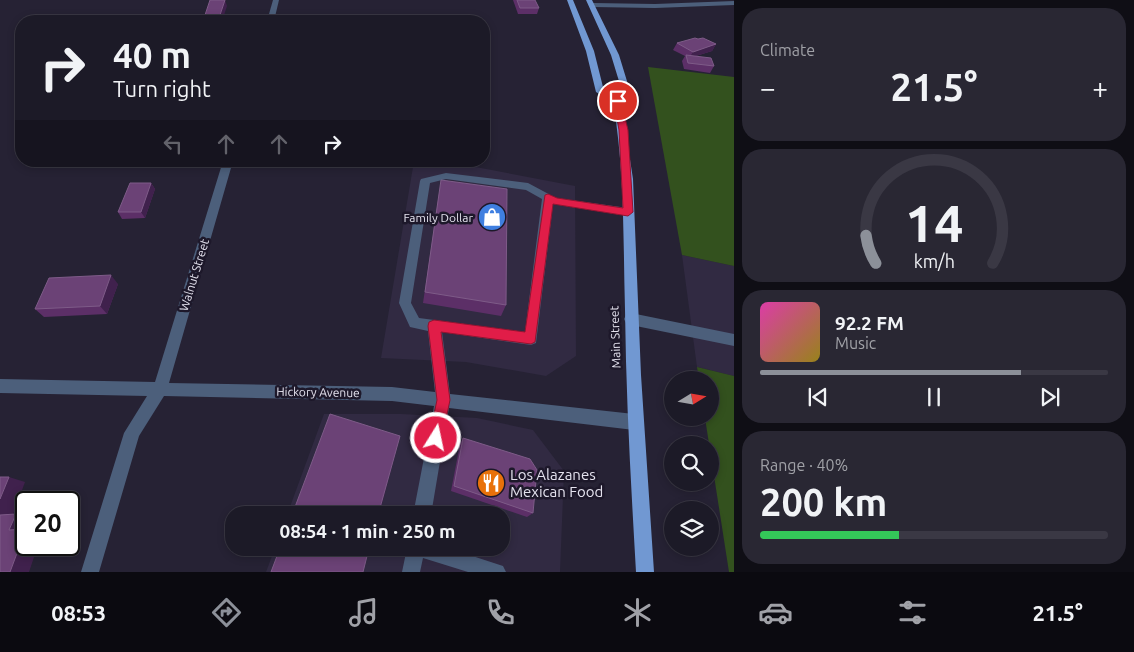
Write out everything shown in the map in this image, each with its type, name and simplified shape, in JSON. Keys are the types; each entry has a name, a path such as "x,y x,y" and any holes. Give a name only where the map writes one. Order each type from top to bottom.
{"main road":[{"path":"570,0 590,51 600,92 618,101"},
{"path":"582,0 591,3"},
{"name":"Main Street","path":"591,3 615,55 626,90 618,101 624,130 634,422 645,572"}],"street":[{"path":"272,15 276,0"},
{"path":"591,3 665,6 734,3"},
{"name":"Walnut Street","path":"90,572 132,434 160,389 226,167"},
{"path":"548,198 531,339 415,323 405,303 425,181 446,176 528,187 554,201 628,212"},
{"path":"631,319 734,340"},
{"path":"424,506 444,400 434,326"},
{"name":"Hickory Avenue","path":"0,386 392,394 634,422"},
{"path":"411,572 414,556"},
{"path":"446,556 497,572"}],"shaded area":[{"path":"413,167 475,167 575,186 576,356 546,376 466,362 381,358"},
{"path":"682,255 734,266 734,376 697,367"},
{"path":"324,414 401,414 477,418 533,430 564,471 560,572 266,572 272,556 510,556 510,506 290,506"}],"green space":[{"path":"648,67 734,77 734,266 682,255"},
{"path":"697,367 713,371 698,371"},
{"path":"719,372 734,376 734,572 729,572 716,491 719,491 719,436 708,436 706,426 719,426"}],"building":[{"path":"210,0 225,0 220,15 205,15"},
{"path":"517,0 535,0 539,8 520,8"},
{"path":"695,38 703,38 716,44 693,52 677,43"},
{"path":"686,55 711,58 714,66 688,63"},
{"path":"441,180 507,189 506,305 425,292"},
{"path":"130,183 151,183 141,212 118,212"},
{"path":"111,275 100,306 35,309 49,278"},
{"path":"330,414 400,436 381,506 295,506"},
{"name":"Los Alazanes Mexican Food","path":"463,438 530,459 537,470 533,513 454,486"},
{"path":"0,477 9,477 0,499"},
{"path":"15,514 9,530 15,530 16,556 10,572 0,572 0,515"},
{"path":"277,556 367,556 363,572 271,572"}],"place":[{"name":"Family Dollar","path":"492,217"},
{"name":"Los Alazanes Mexican Food","path":"491,483"}],"route":[{"path":"436,438 444,400 434,326 531,339 548,198 554,201 628,212 624,130 618,101"}]}
